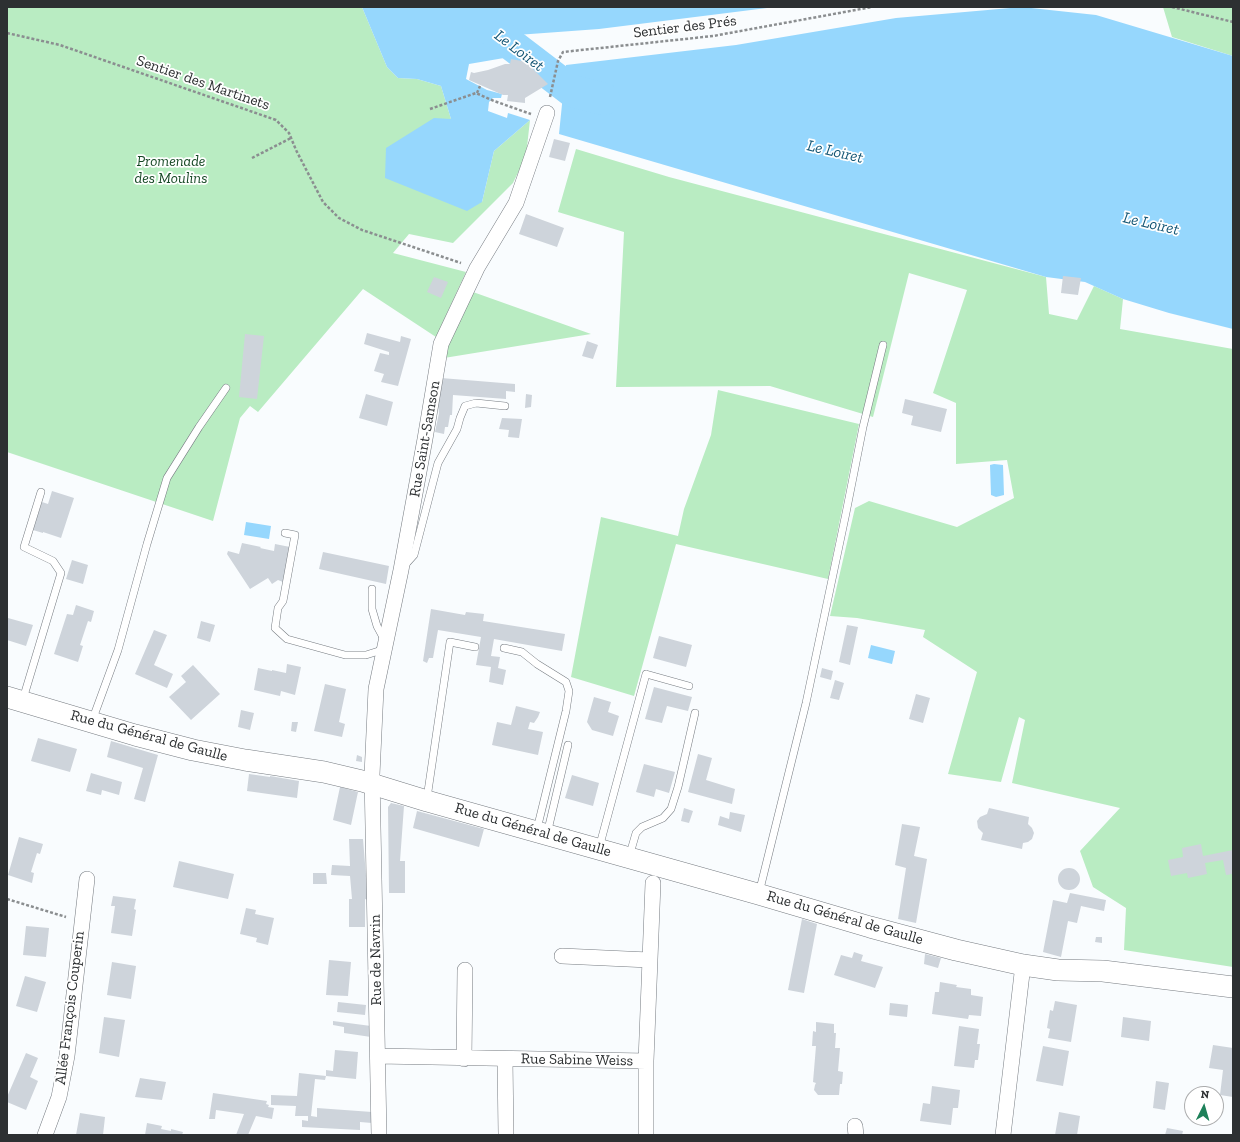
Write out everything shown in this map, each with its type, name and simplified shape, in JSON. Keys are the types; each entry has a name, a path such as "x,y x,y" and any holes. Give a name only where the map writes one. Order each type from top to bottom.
{"main road":[{"name":"Rue du Général de Gaulle","path":"15,699 135,735 193,750 245,760 324,772 373,784 870,927 956,950 1023,965 1058,970 1104,971 1233,987"},
{"name":"Rue du Général de Gaulle","path":"1058,970 1102,985 1233,1001"}],"street":[{"name":"Rue Saint-Samson","path":"373,784 372,775 376,689 401,570 426,439 442,344 477,268 516,203 546,116"},
{"name":"Rue de Navrin","path":"373,784 379,1135"},
{"name":"Allée François Couperin","path":"45,1135 59,1097 67,1056 87,879"},
{"name":"Rue Sabine Weiss","path":"378,1056 464,1059 646,1061 652,883"},
{"path":"562,956 649,960"},
{"path":"1003,1135 1023,965"},
{"path":"464,970 464,1059"},
{"path":"505,1059 506,1135"},
{"path":"646,1061 646,1135"}],"lane":[{"path":"758,894 806,703 863,427 883,345"},
{"path":"91,722 118,650 167,478 226,388"},
{"path":"401,570 414,555 438,464 457,429 465,406 476,403 505,406"},
{"path":"15,699 61,573 53,561 24,547 41,492"},
{"path":"285,533 295,535 283,601 278,608 275,628 287,639 345,655 366,655 385,645 372,609 372,589"},
{"path":"427,800 450,642 475,647"},
{"path":"504,648 522,652 537,664 566,682 569,691 542,833"},
{"path":"599,848 646,674 689,686"},
{"path":"629,857 636,833 642,827 663,818 671,809 678,787 695,713"},
{"path":"542,833 568,745"}],"path":[{"name":"Sentier des Prés","path":"546,116 558,61 563,52 713,36 872,7"},
{"path":"1172,7 1233,22"},
{"name":"Sentier des Martinets","path":"7,33 60,45 276,120 289,133 296,150 323,202 338,218 362,230 477,268"},
{"path":"477,93 480,86"},
{"path":"430,109 477,93 494,101 536,116 546,116"},
{"path":"252,158 291,138"},
{"path":"7,899 81,922"}],"green space":[{"name":"Promenade des Moulins","path":"7,7 362,7 387,67 398,78 417,79 441,86 451,119 482,202 494,151 530,120 526,156 513,183 453,243 409,234 393,253 466,272 436,337 363,289 258,412 250,406 240,418 213,521 7,452"},
{"path":"1163,7 1233,7 1233,56 1172,37"},
{"path":"576,149 669,177 1046,277 1049,314 1077,320 1094,286 1123,299 1120,329 1233,349 1233,967 1124,950 1126,908 1093,887 1080,851 1120,808 1012,783 1025,720 1019,717 1001,782 948,774 977,672 923,637 925,630 857,618 830,616 855,508 869,501 957,527 1014,498 1007,460 956,464 956,403 933,393 967,290 909,273 873,417 770,386 616,387 624,232 558,212"},
{"path":"473,292 591,334 444,358 449,339"},
{"path":"718,390 859,424 828,579 676,544 634,696 571,677 601,517 678,536 684,509 711,435"}],"water":[{"path":"362,7 775,7 599,29 503,36 504,58 469,64 466,79 487,90 502,94 501,98 493,98 489,102 488,111 507,118 508,113 530,120 494,151 482,202 467,211 385,178 386,148 434,118 451,119 441,86 417,79 398,78 387,67"},
{"path":"1022,7 1096,15 1233,56 1233,329 1169,313 1123,299 1085,282 1046,277 559,134 566,65 736,45 896,18"},
{"path":"990,465 1003,465 1004,495 996,497 991,495"},
{"path":"246,522 271,526 269,539 244,535"},
{"path":"871,645 895,651 892,664 868,658"}],"building":[{"path":"511,59 533,63 532,68 548,84 525,98 525,103 507,101 508,95 503,95 469,80 471,72 474,73 505,64 510,64"},
{"path":"554,139 570,143 565,161 549,157"},
{"path":"526,214 564,228 557,247 519,234"},
{"path":"1063,276 1081,278 1078,295 1061,293"},
{"path":"434,277 448,282 441,298 427,292"},
{"path":"367,333 400,342 401,336 411,339 398,386 381,382 384,374 374,371 380,353 389,355 389,352 364,344"},
{"path":"245,334 264,336 257,399 239,397"},
{"path":"587,341 598,345 593,359 582,356"},
{"path":"441,378 515,384 515,392 506,391 506,399 453,395 452,415 450,415 448,427 445,427 444,434 435,432 439,413 438,404"},
{"path":"366,394 393,402 387,426 359,418"},
{"path":"526,394 532,395 531,407 525,408"},
{"path":"905,399 947,409 941,432 911,425 913,416 902,413"},
{"path":"502,418 522,419 519,438 508,437 509,430 499,429"},
{"path":"52,491 74,498 61,538 33,530 42,502 48,504"},
{"path":"242,543 274,551 275,544 290,547 283,582 278,580 272,584 268,578 250,589 227,554 228,551 239,554"},
{"path":"323,552 389,566 386,584 319,569"},
{"path":"72,560 88,565 83,584 66,579"},
{"path":"76,605 94,611 91,622 88,621 80,645 83,646 78,662 54,654 67,614 73,615"},
{"path":"431,609 465,615 466,612 484,614 483,621 565,634 562,651 494,639 491,656 500,657 498,668 506,670 503,685 489,682 491,667 476,665 481,637 438,630 433,658 429,658 427,663 423,661"},
{"path":"8,618 33,625 26,646 7,640"},
{"path":"201,621 215,625 210,642 197,638"},
{"path":"847,625 858,627 850,665 839,662"},
{"path":"154,630 167,635 154,665 173,674 167,688 135,674"},
{"path":"659,636 692,645 686,667 653,658"},
{"path":"287,664 301,667 295,695 281,691 280,696 254,690 258,668 286,673"},
{"path":"193,665 220,694 191,720 169,697 186,682 181,676"},
{"path":"822,668 833,671 831,680 820,677"},
{"path":"835,680 844,683 839,700 830,698"},
{"path":"325,684 346,689 339,722 345,724 342,737 314,731"},
{"path":"654,687 692,697 688,711 667,706 662,723 645,719"},
{"path":"916,694 930,698 923,723 909,719"},
{"path":"594,697 611,702 608,712 619,716 613,736 592,730 587,722"},
{"path":"516,706 540,712 534,723 530,722 528,729 543,732 538,755 492,745 497,722 511,725"},
{"path":"241,710 254,713 250,730 238,727"},
{"path":"292,722 298,722 296,732 291,731"},
{"path":"38,738 77,749 70,772 31,761"},
{"path":"111,741 158,755 145,802 134,799 143,768 107,757"},
{"path":"698,754 712,758 706,780 735,789 732,804 688,792"},
{"path":"357,755 362,757 362,762 356,761"},
{"path":"644,764 675,772 669,793 656,789 654,797 636,792"},
{"path":"91,773 122,782 119,795 102,790 101,795 86,791"},
{"path":"249,774 299,781 297,798 247,791"},
{"path":"572,775 599,783 593,806 565,798"},
{"path":"340,787 358,792 351,825 333,820"},
{"path":"391,803 404,806 400,861 405,861 405,893 389,893 388,807"},
{"path":"684,808 693,811 689,823 681,821"},
{"path":"989,808 1029,817 1028,824 1034,833 1032,839 1023,843 1022,849 981,840 983,833 978,828 977,821 980,817 987,814"},
{"path":"417,811 484,829 479,847 413,828"},
{"path":"730,812 745,815 741,832 718,825 720,816 729,819"},
{"path":"902,824 920,827 914,856 927,859 916,923 898,919 906,868 895,865"},
{"path":"19,837 43,844 40,854 37,853 31,872 34,873 32,883 8,875"},
{"path":"349,839 363,839 368,900 365,899 365,927 349,927 349,899 352,899 350,876 331,875 332,865 350,866"},
{"path":"1201,844 1203,856 1233,850 1233,874 1226,875 1223,860 1205,863 1207,874 1188,878 1187,873 1171,876 1168,860 1183,857 1182,848"},
{"path":"179,861 234,874 228,899 173,887"},
{"path":"1069,868 1077,871 1080,879 1077,887 1069,890 1061,887 1058,879 1061,871"},
{"path":"313,873 326,873 327,884 313,884"},
{"path":"1070,893 1106,900 1104,911 1081,906 1077,923 1068,921 1061,957 1043,952 1053,900 1067,903"},
{"path":"113,896 136,899 132,936 111,933 115,906 111,906"},
{"path":"246,908 256,910 255,914 274,918 268,945 256,942 257,938 240,934"},
{"path":"802,919 817,924 804,993 788,990"},
{"path":"26,926 49,928 46,957 23,955"},
{"path":"1096,937 1102,937 1102,943 1095,942"},
{"path":"854,952 863,955 861,961 883,967 875,988 834,975 841,955 852,958"},
{"path":"925,954 941,958 938,968 924,964"},
{"path":"329,960 351,962 348,996 326,995"},
{"path":"112,962 136,966 131,999 107,995"},
{"path":"25,976 46,982 37,1012 16,1006"},
{"path":"940,982 957,985 956,987 971,989 971,995 983,997 981,1016 969,1015 968,1019 932,1014 935,992 939,992"},
{"path":"1055,1001 1077,1005 1071,1042 1048,1038 1050,1029 1047,1028 1050,1010 1053,1011"},
{"path":"338,1002 366,1005 365,1015 337,1012"},
{"path":"890,1003 908,1005 907,1017 889,1015"},
{"path":"104,1017 125,1020 119,1057 99,1053"},
{"path":"1123,1017 1151,1021 1149,1041 1121,1037"},
{"path":"333,1021 371,1026 371,1037 344,1033 344,1027 333,1025"},
{"path":"816,1022 834,1024 834,1033 836,1033 835,1048 840,1048 838,1071 843,1072 839,1095 818,1095 814,1090 816,1083 813,1082 816,1046 812,1046 813,1031 816,1032"},
{"path":"959,1026 979,1029 977,1044 980,1044 978,1060 975,1060 974,1068 954,1066"},
{"path":"1213,1045 1233,1048 1233,1097 1224,1096 1224,1086 1221,1086 1223,1070 1209,1068"},
{"path":"1043,1046 1069,1051 1063,1086 1036,1081"},
{"path":"335,1050 358,1052 356,1079 326,1076 326,1070 333,1071"},
{"path":"26,1053 38,1058 30,1077 38,1081 26,1110 7,1102 7,1097"},
{"path":"299,1073 326,1076 325,1080 315,1079 311,1116 317,1117 317,1108 372,1112 372,1123 360,1122 360,1130 302,1127 302,1120 308,1121 308,1116 295,1116 296,1106 271,1105 271,1095 297,1096"},
{"path":"140,1078 166,1082 162,1100 135,1097"},
{"path":"1156,1081 1169,1083 1165,1110 1153,1108"},
{"path":"932,1086 960,1090 958,1108 953,1108 951,1125 920,1121 923,1103 930,1104"},
{"path":"213,1093 267,1101 266,1104 269,1105 268,1107 274,1108 272,1119 256,1116 248,1135 236,1135 244,1114 216,1110 215,1119 209,1119"},
{"path":"1059,1112 1080,1116 1077,1135 1055,1135"},
{"path":"80,1113 105,1117 103,1135 76,1135"},
{"path":"147,1123 162,1126 161,1129 171,1131 171,1129 183,1132 182,1135 145,1135"},
{"path":"1167,1128 1183,1131 1182,1135 1165,1135"}],"waterway":[{"name":"Le Loiret","path":"462,7 572,91 604,99"}]}
